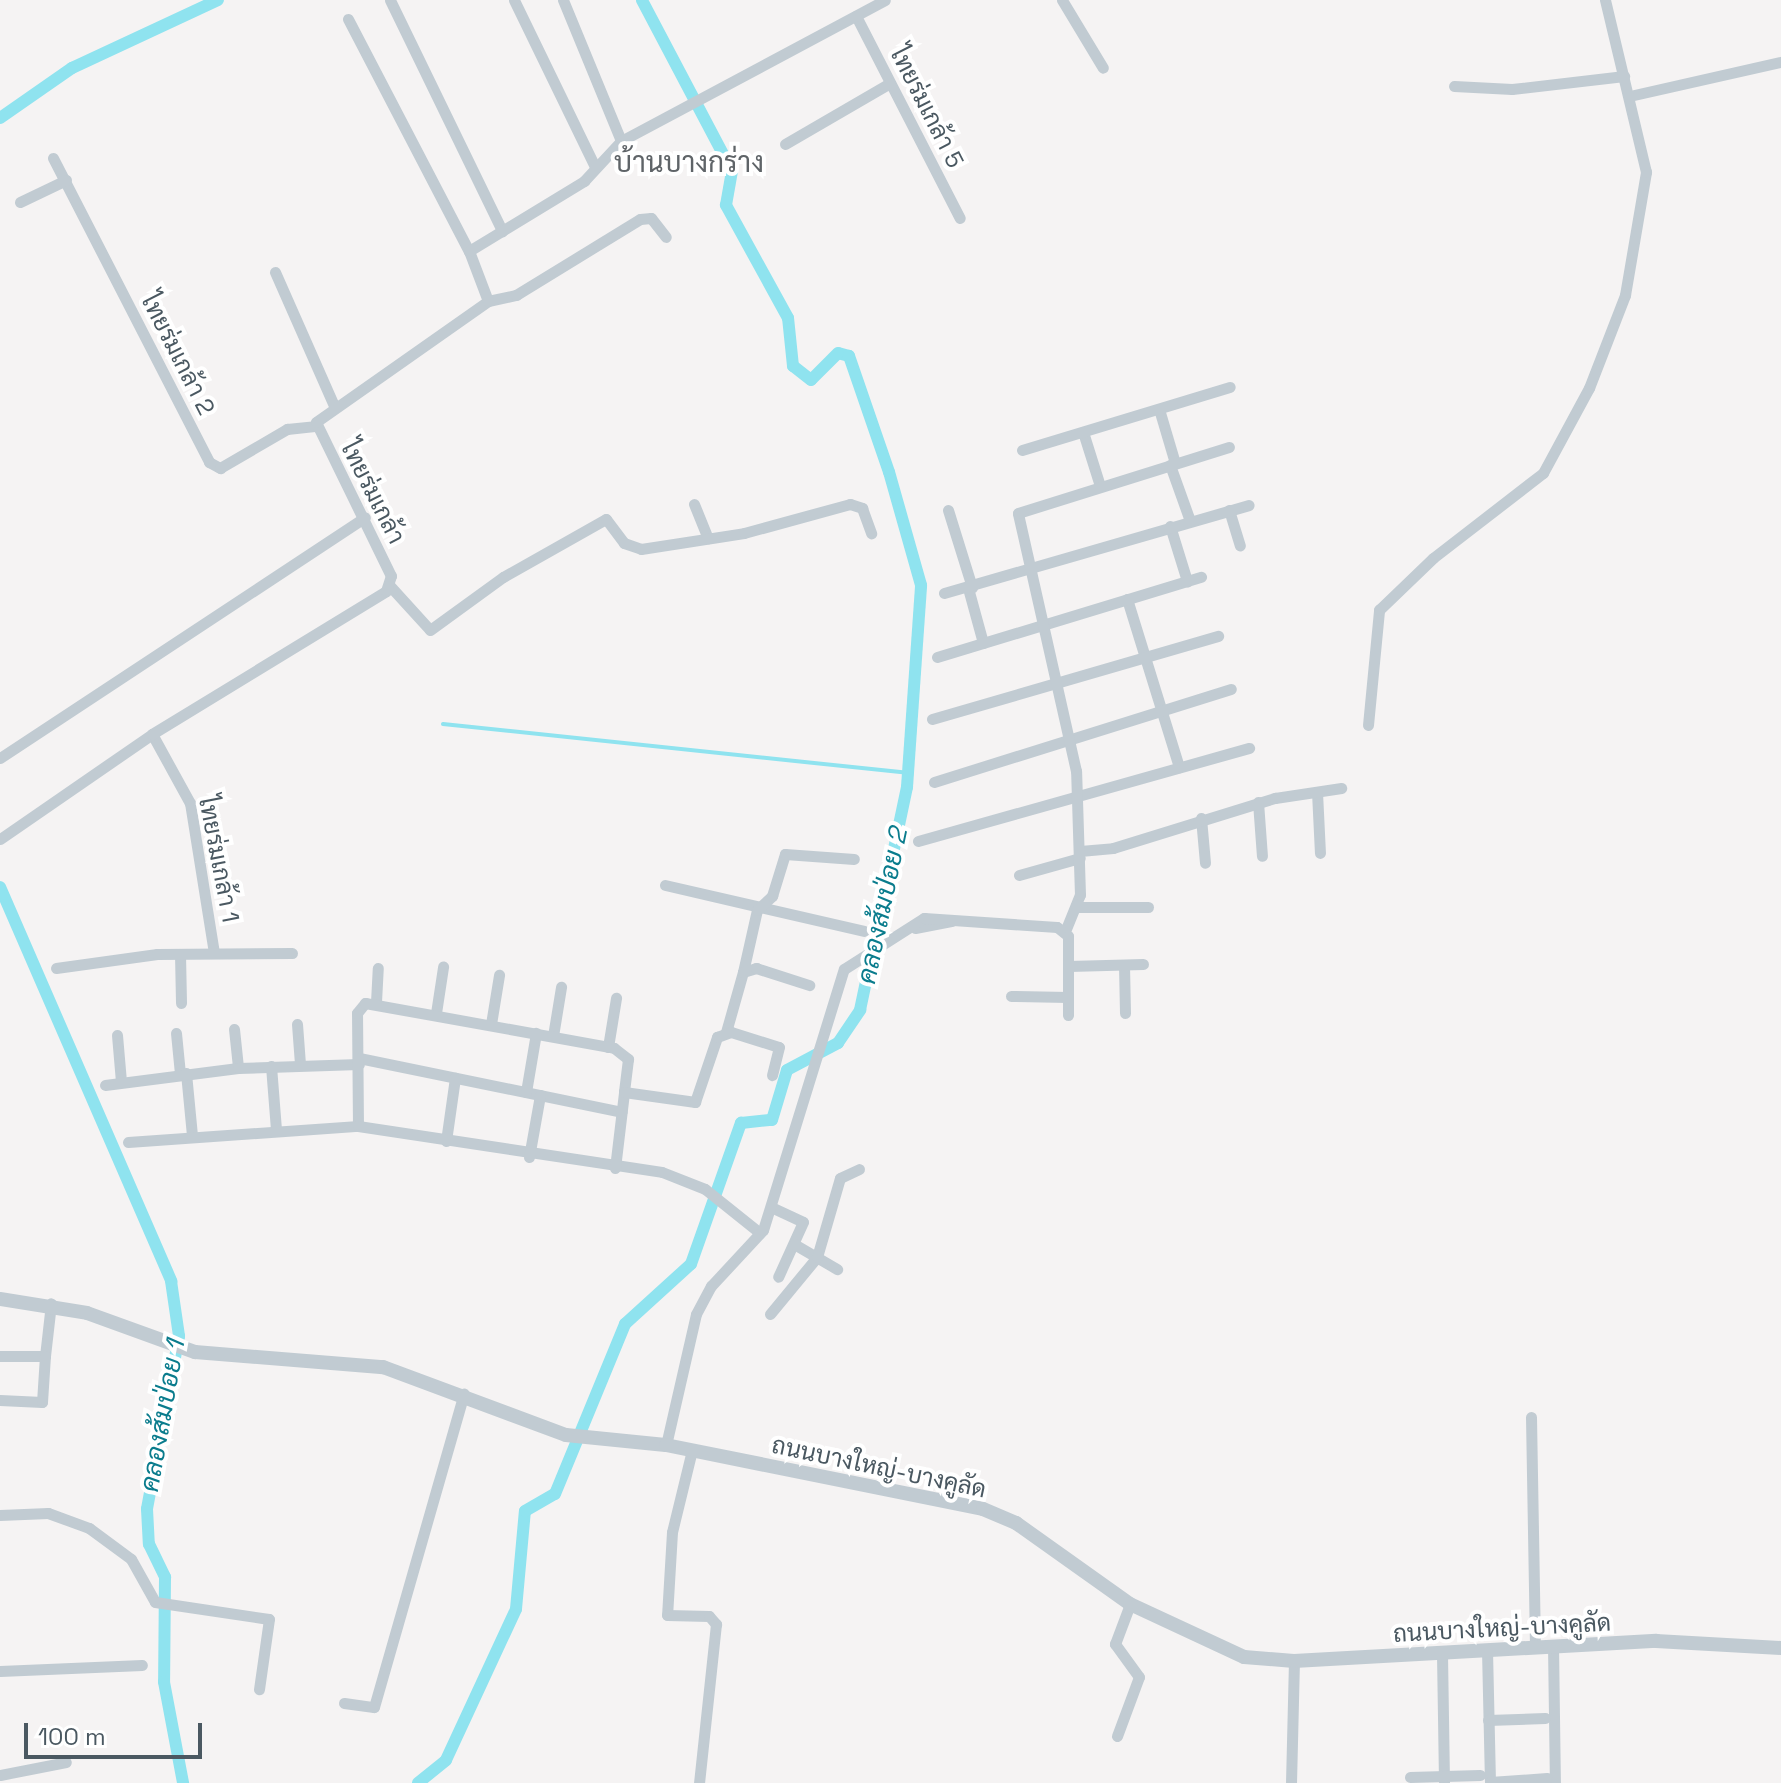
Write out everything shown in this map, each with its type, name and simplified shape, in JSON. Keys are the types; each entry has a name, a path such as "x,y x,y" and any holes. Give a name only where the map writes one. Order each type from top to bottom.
{"street":[{"path":"390,0 502,231"},
{"path":"514,0 595,167"},
{"path":"563,0 621,141"},
{"path":"469,251 595,167 621,141 885,0"},
{"path":"1062,0 1103,68"},
{"path":"1368,725 1379,610 1433,558 1543,473 1589,388 1625,295 1644,212 1645,159 1634,95 1624,76 1605,0"},
{"name":"ไทยร่มเกล้า 5","path":"856,16 960,218"},
{"path":"348,19 469,251 488,301"},
{"path":"1634,95 1781,62"},
{"path":"1454,86 1512,89 1624,76"},
{"path":"785,144 890,83"},
{"name":"ไทยร่มเกล้า 2","path":"53,158 209,462 220,468 287,429 317,426"},
{"path":"20,202 66,180"},
{"name":"ไทยร่มเกล้า","path":"390,586 365,517 317,426 334,406 488,301 516,295 640,219 651,218 666,237"},
{"path":"275,272 334,406"},
{"path":"1022,450 1230,387"},
{"path":"1159,409 1190,521"},
{"path":"1083,432 1100,486"},
{"path":"1068,1015 1066,929 1078,907 1078,795 1072,737 1041,625 1018,513 1229,447"},
{"path":"694,504 708,538"},
{"path":"0,839 152,734 390,586 430,630 600,520 611,520 632,548 708,538 850,504 862,508 871,533"},
{"path":"944,593 970,588 1249,505"},
{"path":"948,510 983,643"},
{"path":"1229,510 1240,545"},
{"path":"0,758 365,517"},
{"path":"1170,526 1187,581"},
{"path":"937,657 1201,577"},
{"path":"1127,599 1179,767"},
{"path":"932,719 1218,636"},
{"path":"934,782 1231,689"},
{"name":"ไทยร่มเกล้า 1","path":"152,734 190,803 214,953"},
{"path":"918,841 1249,748"},
{"path":"1019,875 1258,802 1341,788"},
{"path":"1317,792 1320,853"},
{"path":"1258,802 1262,856"},
{"path":"1201,818 1205,863"},
{"path":"726,1032 757,910 772,896 785,854 854,859"},
{"path":"665,885 757,910 864,931"},
{"path":"1078,907 1148,907"},
{"path":"666,1445 696,1314 760,1233 771,1207 844,969 915,928 924,918 1066,929"},
{"path":"56,968 180,954 292,953"},
{"path":"180,954 181,1003"},
{"path":"1069,966 1143,964"},
{"path":"1124,965 1125,1013"},
{"path":"436,1013 443,967"},
{"path":"376,1002 378,968"},
{"path":"743,972 756,968 809,985"},
{"path":"491,1024 499,975"},
{"path":"553,1036 561,987"},
{"path":"1011,996 1068,997"},
{"path":"608,1047 616,998"},
{"path":"358,1126 359,1005 376,1002 608,1047 628,1059 615,1168"},
{"path":"297,1024 300,1064"},
{"path":"234,1029 238,1068"},
{"path":"624,1092 695,1102 717,1037 726,1032 779,1047 772,1075"},
{"path":"176,1033 192,1135"},
{"path":"526,1092 536,1033"},
{"path":"117,1035 121,1082"},
{"path":"105,1085 183,1073 359,1061 622,1112"},
{"path":"271,1066 276,1130"},
{"path":"446,1141 455,1078"},
{"path":"529,1157 540,1095"},
{"path":"128,1142 192,1135 358,1126 529,1157 662,1172 705,1189 760,1233"},
{"path":"770,1314 817,1257 840,1178 859,1169"},
{"path":"771,1207 803,1222 778,1277"},
{"path":"794,1244 837,1269"},
{"name":"ถนนบางใหญ่-บางคูลัด","path":"0,1299 51,1303 195,1352 383,1367 464,1394 566,1435 666,1445 983,1509 1016,1523 1130,1604 1225,1652 1294,1661 1553,1645 1781,1648"},
{"path":"0,1400 42,1402 51,1303"},
{"path":"0,1356 45,1356"},
{"path":"344,1703 374,1707 464,1394"},
{"path":"1531,1417 1535,1646"},
{"path":"692,1450 672,1532 667,1615 709,1616 716,1624 699,1783"},
{"path":"0,1515 48,1513 89,1528 131,1559 155,1602 269,1619 259,1689"},
{"path":"1117,1736 1139,1677 1115,1644 1130,1604"},
{"path":"1410,1777 1551,1781 1553,1645"},
{"path":"1487,1650 1487,1780"},
{"path":"1442,1654 1444,1779"},
{"path":"1291,1783 1294,1661"},
{"path":"0,1671 142,1665"},
{"path":"1488,1720 1545,1718"},
{"path":"0,1775 66,1762"}],"waterway":[{"path":"0,118 72,68 218,0"},
{"name":"คลองส้มป่อย 2","path":"418,1783 446,1760 516,1609 525,1511 555,1494 625,1324 691,1264 741,1123 772,1120 787,1070 838,1043 860,1010 907,787 921,585 889,472 849,356 838,353 811,380 793,366 788,318 726,205 732,171 642,0"},
{"path":"443,724 907,773"},
{"name":"คลองส้มป่อย 1","path":"0,887 171,1281 179,1336 147,1509 149,1544 165,1577 164,1682 183,1783"}],"district":[{"name":"บ้านบางกร่าง","path":"689,162"}]}
